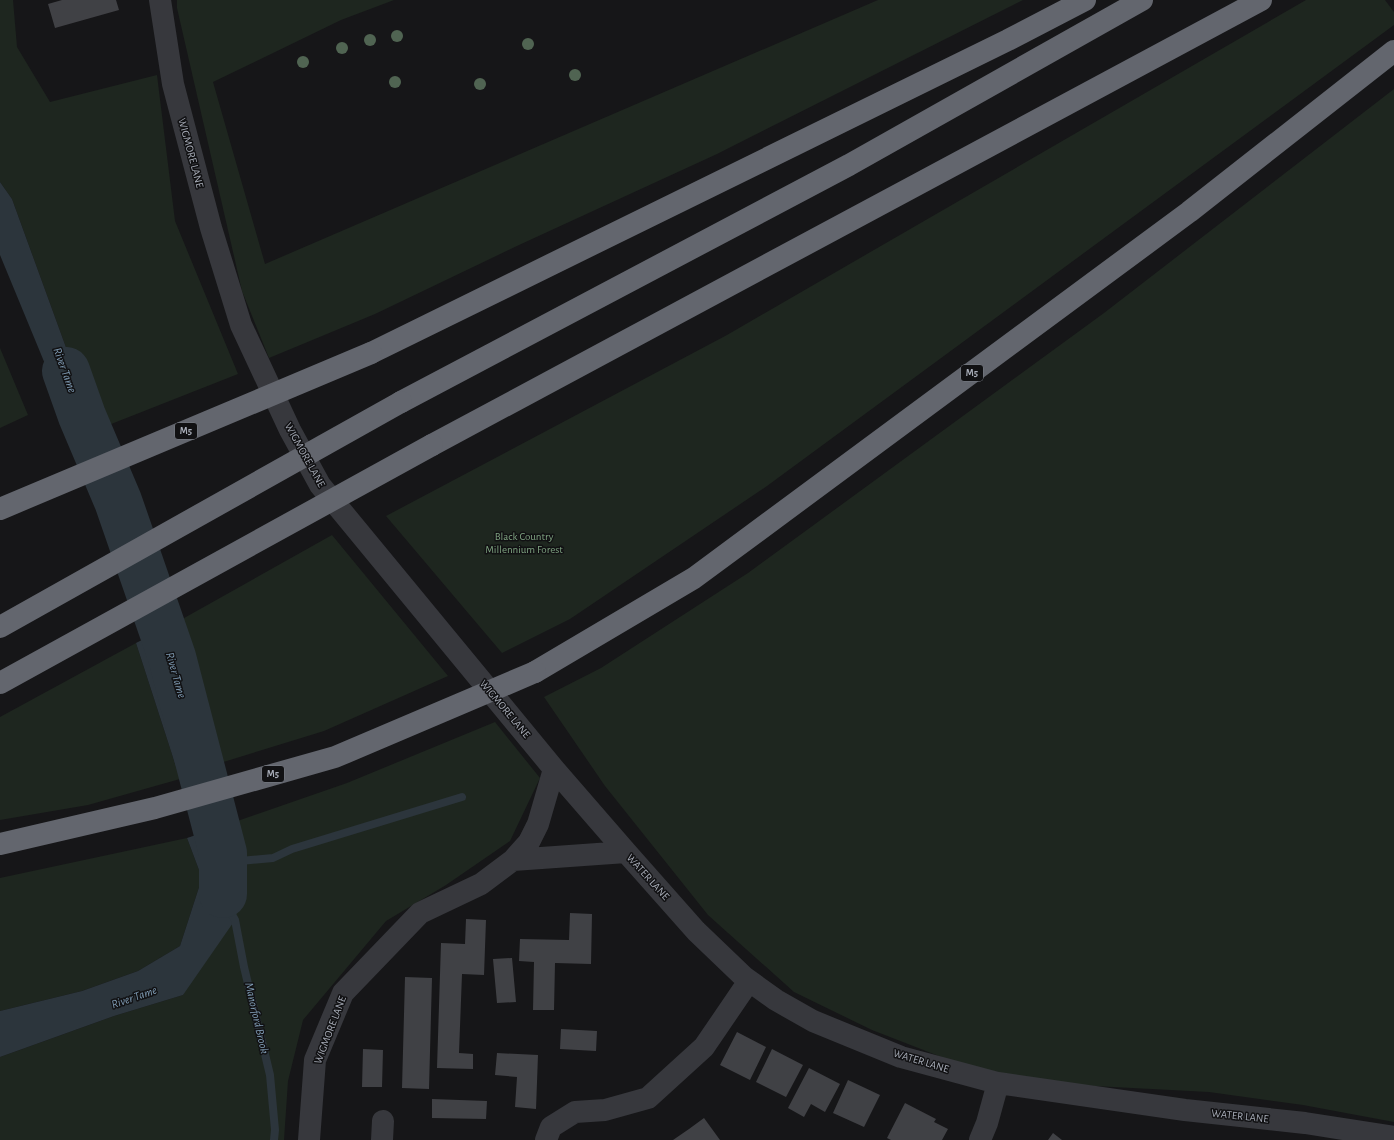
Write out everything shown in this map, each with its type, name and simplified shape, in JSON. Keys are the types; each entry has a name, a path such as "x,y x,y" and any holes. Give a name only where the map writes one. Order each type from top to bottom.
{"highway":[{"name":"M5","path":"0,509 371,353 1008,40 1084,0"},
{"path":"0,626 401,402 849,165 1142,0"},
{"path":"0,683 432,445 1261,0"},
{"name":"M5","path":"0,844 155,808 335,757 535,672 694,578 1189,212 1394,51"}],"street":[{"name":"WIGMORE LANE","path":"160,0 173,84 211,228 241,325 290,430 320,485 554,769 538,824 529,842 513,860 481,884 420,913 343,993 315,1060 309,1140"},
{"name":"WATER LANE","path":"554,769 696,932 749,981 776,1000 820,1024 901,1057 998,1083 1185,1110 1305,1123 1394,1137"},
{"path":"513,860 626,852"},
{"path":"546,1140 551,1127 575,1112 605,1110 648,1098 704,1047 749,981"},
{"path":"980,1140 987,1123 998,1083"}],"green space":[{"path":"0,0 13,0 17,47 50,102 157,75 175,221 238,374 96,430 12,199 0,182"},
{"path":"177,0 394,0 341,20 213,82 265,264 878,0 1023,0 717,154 519,245 375,314 269,358 242,291 177,8"},
{"name":"Black Country Millennium Forest","path":"1306,0 1385,0 1394,12 1394,25 767,486 570,619 502,653 386,516 727,335"},
{"path":"1394,89 1394,1122 1303,1105 1209,1092 1075,1085 1044,1081 962,1065 872,1030 794,992 708,915 605,786 544,697 601,668 748,573 1104,313"},
{"path":"0,348 28,415 0,428"},
{"path":"332,535 448,676 324,731 217,764 177,622"},
{"path":"136,643 180,779 88,805 0,820 0,717"},
{"path":"495,722 540,778 510,841 446,885 386,921 303,1020 288,1081 284,1140 0,1140 0,1057 114,1016 183,995 240,861 226,825 347,783"},
{"path":"187,838 202,878 180,946 138,971 82,991 0,1011 0,878"}],"water":[{"path":"0,182 12,199 96,430 76,439 0,255"},
{"path":"177,622 217,764 180,779 136,643"},
{"path":"226,825 240,861 235,920 183,995 114,1016 0,1057 0,1011 82,991 138,971 180,946 202,878 187,838"}],"building":[{"path":"62,0 116,0 119,10 55,28 48,4"},
{"path":"570,913 592,914 591,964 555,963 554,1010 533,1010 534,962 519,961 520,939 569,940"},
{"path":"466,919 486,920 484,975 462,974 459,1053 473,1054 473,1069 437,1068 441,943 465,944"},
{"path":"512,958 516,1002 497,1003 493,959"},
{"path":"405,977 432,978 429,1089 402,1088"},
{"path":"561,1029 597,1031 596,1051 560,1049"},
{"path":"737,1032 766,1047 750,1080 720,1065"},
{"path":"363,1049 383,1050 382,1087 362,1087"},
{"path":"772,1049 803,1065 786,1097 756,1082"},
{"path":"497,1053 538,1055 536,1109 515,1107 517,1077 495,1075"},
{"path":"809,1068 840,1084 825,1112 811,1104 804,1117 788,1108"},
{"path":"848,1080 880,1095 864,1127 833,1113"},
{"path":"432,1099 487,1101 486,1119 432,1118"},
{"path":"905,1103 936,1119 934,1122 948,1129 942,1140 891,1140 887,1138"},
{"path":"704,1118 720,1140 673,1140 689,1129"},
{"path":"1053,1133 1062,1140 1048,1140"}],"waterway":[{"name":"River Tame","path":"66,371 82,416 118,501 172,657 223,853 223,894"},
{"path":"231,857 240,861 273,858 292,849 462,797"},
{"name":"Manorford Brook","path":"230,911 235,920 244,967 270,1075 275,1130 274,1140"}]}
